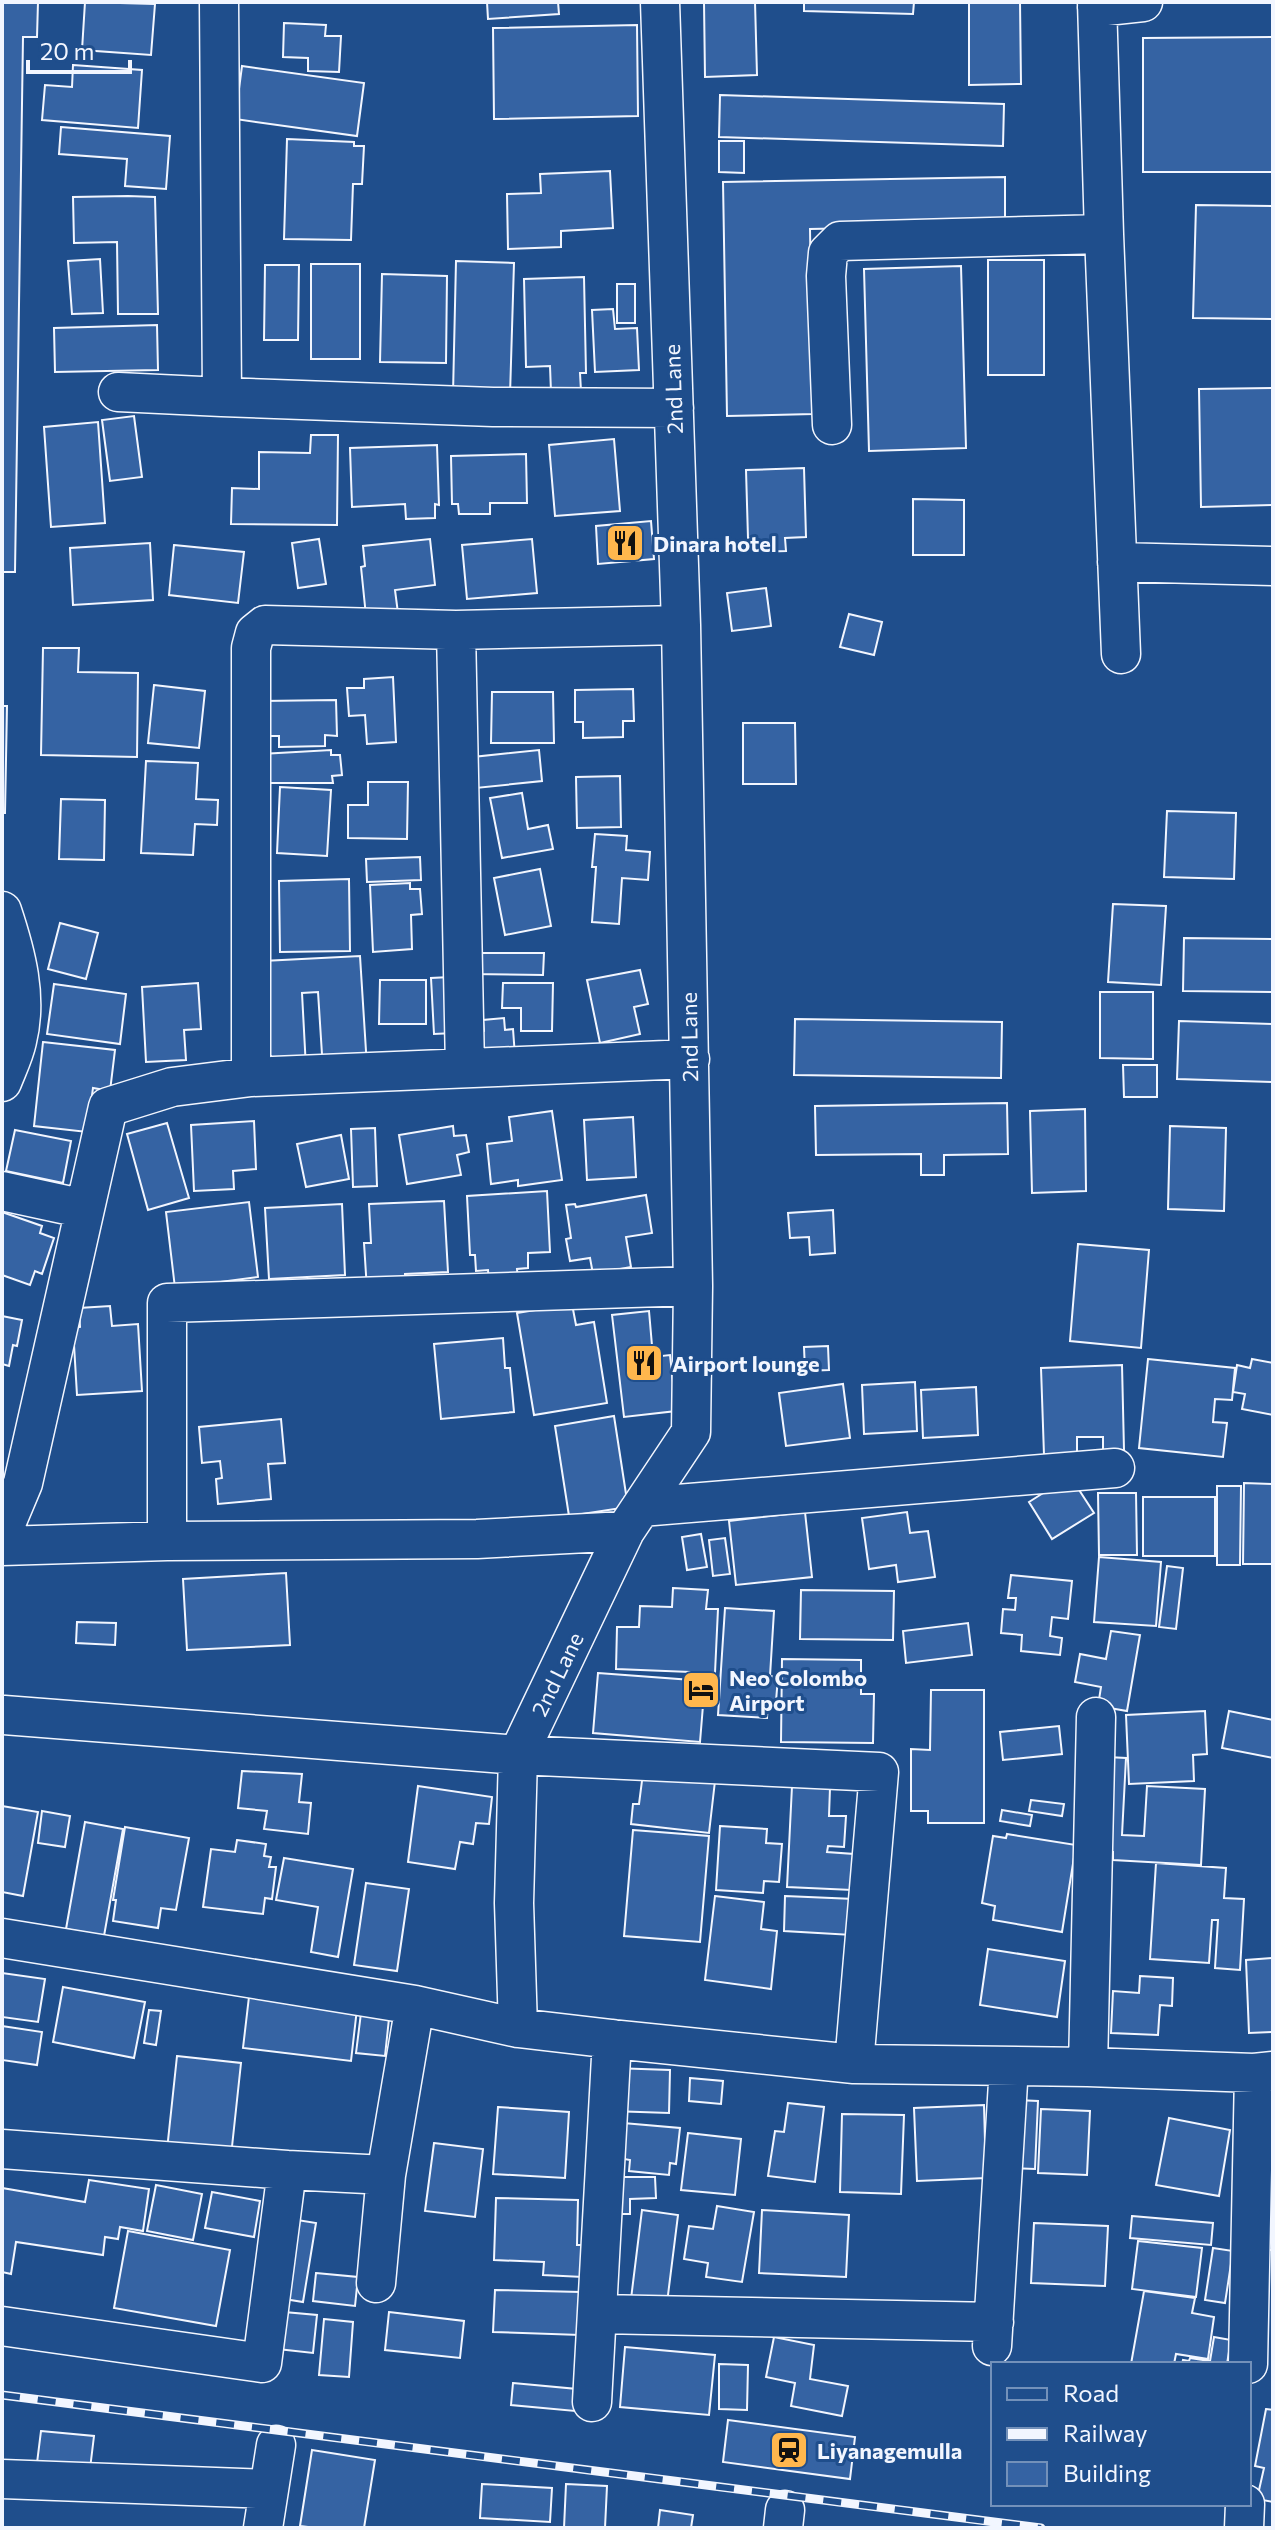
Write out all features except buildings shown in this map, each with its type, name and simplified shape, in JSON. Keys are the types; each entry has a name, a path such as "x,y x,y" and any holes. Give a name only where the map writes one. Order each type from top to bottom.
{"street":[{"path":"219,2 222,397"},
{"name":"2nd Lane","path":"518,2028 514,1903 518,1755 633,1519 691,1432 693,1286 681,625 660,2"},
{"path":"1121,654 1097,5 1143,2"},
{"path":"832,425 826,276 828,253 840,241 1104,234"},
{"path":"118,392 493,407 674,408"},
{"path":"1117,562 1273,566"},
{"path":"251,1077 251,648 255,633 265,625 456,630 681,625"},
{"path":"456,630 465,1068"},
{"path":"2,911 19,971 21,1004 17,1041 2,1082"},
{"path":"2,1533 23,1483 108,1107 172,1087 251,1077 690,1059"},
{"path":"2,1191 85,1209"},
{"path":"167,1541 167,1303 693,1286"},
{"path":"2,1546 167,1541 477,1539 633,1519 1115,1468"},
{"path":"4,1715 518,1755 879,1772 854,2064"},
{"path":"1088,2067 1096,1717"},
{"path":"2,1938 415,2005 518,2028 612,2039 854,2064 1264,2072 1248,2362"},
{"path":"376,2283 386,2175 415,2005"},
{"path":"592,2402 612,2039"},
{"path":"597,2314 993,2334 1009,2066"},
{"path":"2,2149 386,2175"},
{"path":"2,2326 262,2363 287,2170"},
{"path":"263,2528 276,2445"},
{"path":"2,2479 269,2489"},
{"path":"1244,2528 1245,2506"}],"railway":[{"path":"2,2395 1041,2528"}],"place":[{"name":"Dinara hotel","path":"625,543"},
{"name":"Airport lounge","path":"644,1363"},
{"name":"Neo Colombo Airport","path":"701,1690"},
{"name":"Liyanagemulla","path":"789,2450"}]}
